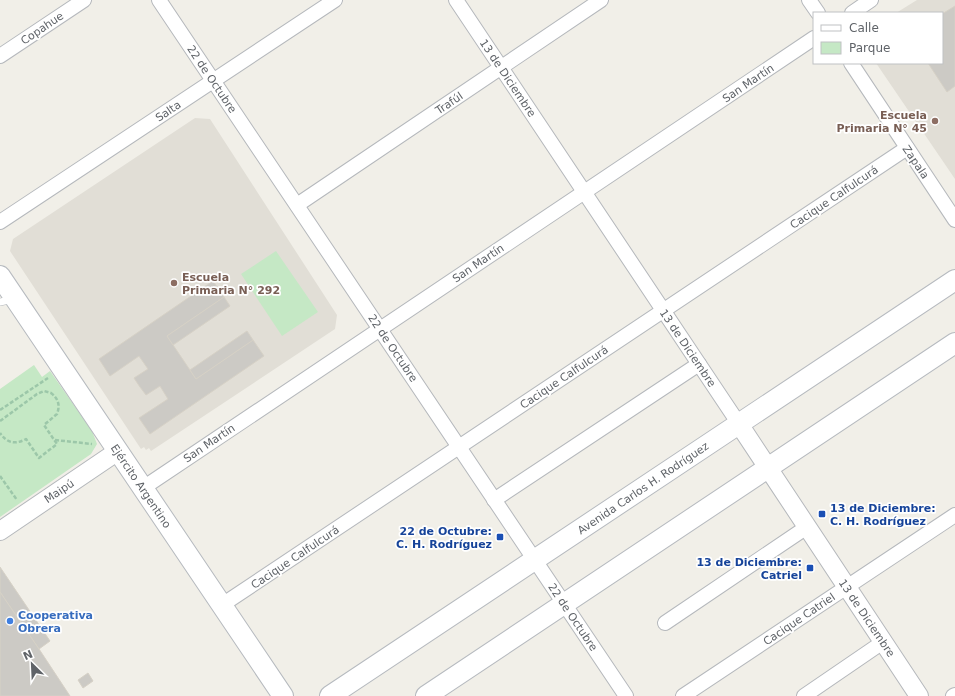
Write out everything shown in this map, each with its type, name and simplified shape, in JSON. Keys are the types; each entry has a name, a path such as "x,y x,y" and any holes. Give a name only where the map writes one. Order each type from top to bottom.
{"main road":[{"name":"Ejército Argentino","path":"0,276 8,300 118,451 283,696"},
{"name":"Avenida Carlos H. Rodríguez","path":"330,696 955,280"},
{"path":"426,696 955,343"}],"street":[{"name":"Copahue","path":"0,56 84,0"},
{"name":"22 de Octubre","path":"159,0 626,696"},
{"name":"Salta","path":"0,222 335,0"},
{"name":"13 de Diciembre","path":"456,0 919,696"},
{"name":"Trafúl","path":"297,205 601,0"},
{"path":"809,0 817,12"},
{"path":"853,12 871,0"},
{"name":"San Martín","path":"142,488 813,39"},
{"name":"Zapala","path":"852,64 955,220"},
{"name":"Cacique Calfulcurá","path":"222,605 907,148"},
{"path":"494,500 698,364"},
{"name":"Maipú","path":"0,531 118,451"},
{"name":"Cacique Catriel","path":"683,696 955,515"},
{"path":"665,623 807,527"},
{"path":"804,696 883,642"}],"path":[{"path":"0,410 49,377 53,382"},
{"path":"0,421 37,394 48,392 55,396 59,405 57,414 44,425 57,444 39,458 26,439 13,443 1,438 0,433"},
{"path":"90,450 93,444 92,439"},
{"path":"54,440 93,444"},
{"path":"0,476 18,501"},
{"path":"12,505 24,496"}],"shaded area":[{"name":"Escuela Primaria N° 45","path":"917,0 955,0 955,179 877,64 943,64 943,12 898,12"},
{"name":"Escuela Primaria N° 292","path":"195,118 210,119 337,315 335,329 151,451 149,448 146,450 144,447 141,449 10,251 13,239"}],"green space":[{"path":"276,251 318,312 282,336 241,274"},
{"path":"34,365 42,377 50,371 92,431 97,444 91,454 0,517 0,389"}],"building":[{"path":"955,6 955,86 947,92 929,64 943,64 943,13"},
{"path":"213,281 224,297 167,336 196,379 253,340 264,356 150,434 139,418 168,399 160,386 146,395 140,387 134,378 148,369 139,356 110,376 99,359"},
{"path":"224,297 230,306 173,345 167,336"},
{"path":"247,331 253,340 196,379 190,370"},
{"path":"0,567 50,641 39,649 0,592"},
{"name":"Cooperativa Obrera","path":"0,592 39,649 70,696 0,696"},
{"path":"88,673 93,681 83,688 78,680"}],"place":[{"name":"Escuela Primaria N° 45","path":"935,121"},
{"name":"Escuela Primaria N° 292","path":"174,283"},
{"name":"13 de Diciembre: C. H. Rodríguez","path":"822,514"},
{"name":"22 de Octubre: C. H. Rodríguez","path":"500,537"},
{"name":"13 de Diciembre: Catriel","path":"810,568"},
{"name":"Cooperativa Obrera","path":"10,621"}]}
